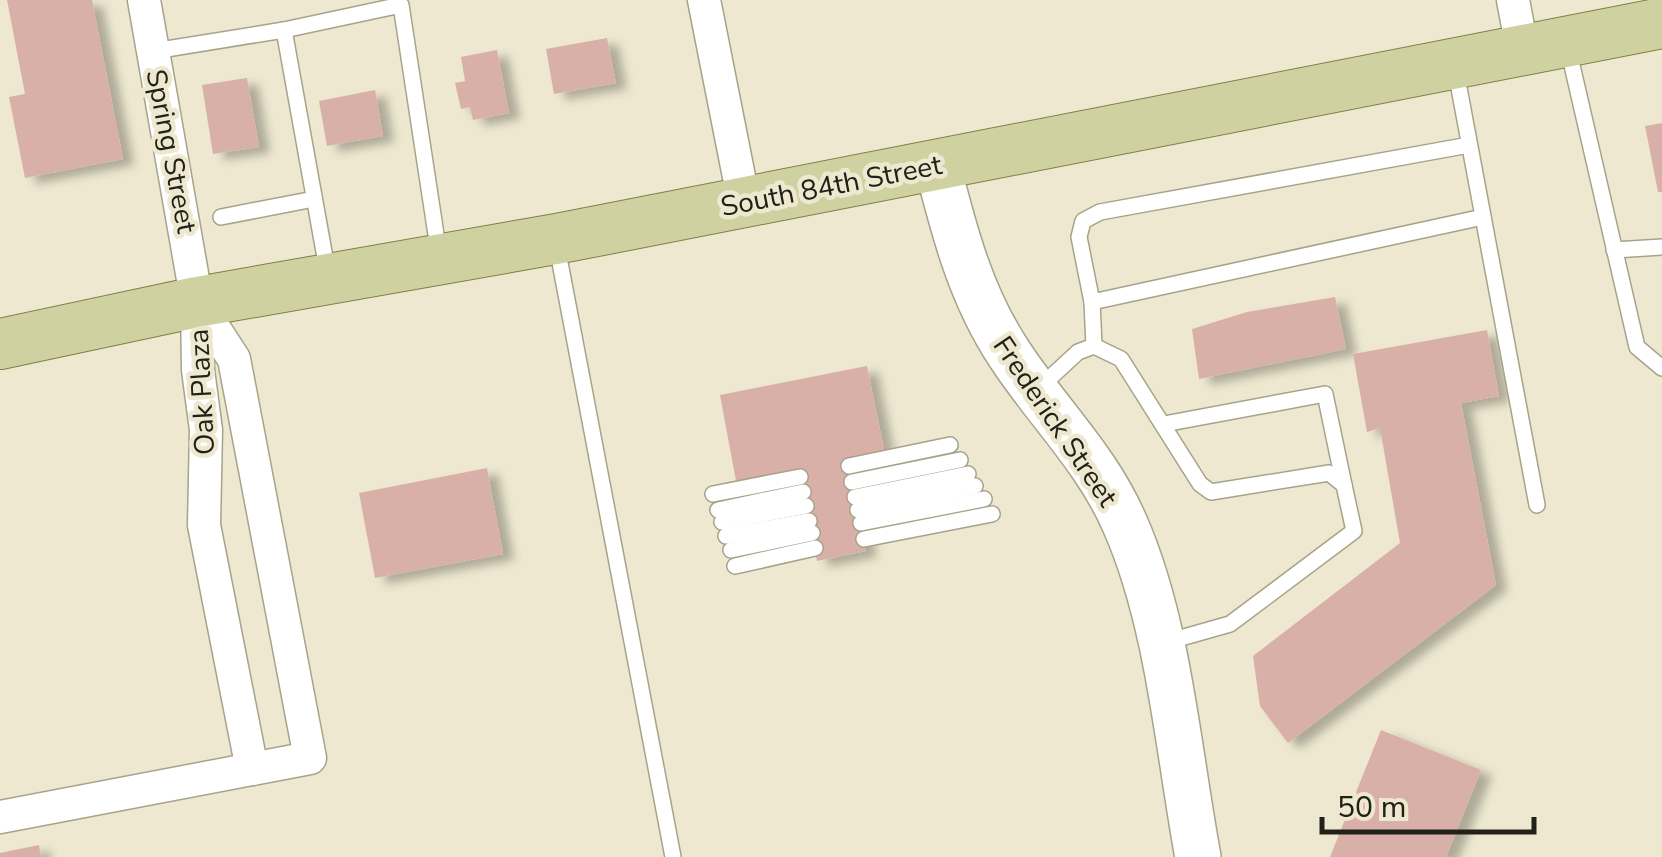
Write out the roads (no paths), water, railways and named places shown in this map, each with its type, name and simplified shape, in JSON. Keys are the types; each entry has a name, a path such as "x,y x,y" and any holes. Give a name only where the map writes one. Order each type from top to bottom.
{"main road":[{"name":"South 84th Street","path":"0,344 198,302 556,238 1662,23"},
{"name":"Frederick Street","path":"937,164 977,296 1012,358 1102,477 1126,525 1144,575 1159,644 1198,857"}],"street":[{"name":"Spring Street","path":"144,0 198,302"},
{"path":"704,0 744,202"},
{"path":"1514,0 1545,48"},
{"name":"Oak Plaza","path":"0,817 310,758 234,359 198,302"},
{"name":"Oak Plaza","path":"198,302 198,370 206,430 204,526 252,769"}],"lane":[{"path":"154,51 284,30 400,2 440,259"},
{"path":"284,30 329,278"},
{"path":"1545,48 1614,250 1637,347 1662,368"},
{"path":"1456,66 1537,505"},
{"path":"1094,346 1092,302 1079,236 1083,221 1100,212 1468,145"},
{"path":"221,217 314,199"},
{"path":"1092,302 1482,217"},
{"path":"556,238 673,857"},
{"path":"1614,250 1662,247"},
{"path":"1036,390 1078,352 1094,346 1121,359 1200,484 1212,492 1329,473 1344,486"},
{"path":"1159,644 1230,624 1354,530 1325,394 1164,424"},
{"path":"857,503 950,446"},
{"path":"857,503 976,487"},
{"path":"857,503 976,487"},
{"path":"857,503 976,487"},
{"path":"724,530 808,513"},
{"path":"724,530 808,513"},
{"path":"724,530 808,513"}]}
